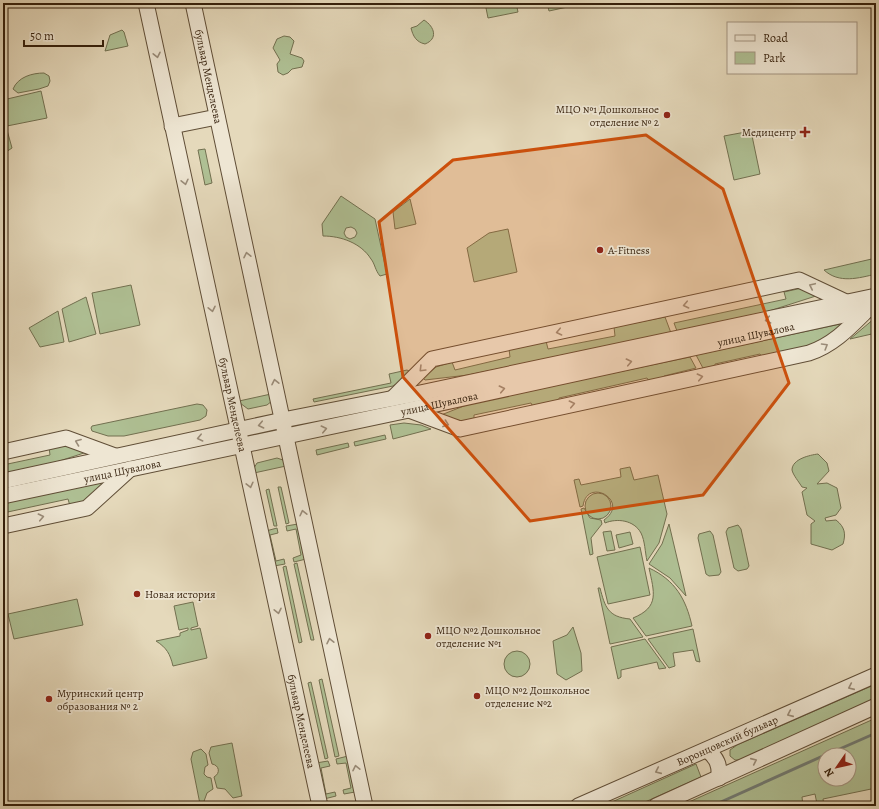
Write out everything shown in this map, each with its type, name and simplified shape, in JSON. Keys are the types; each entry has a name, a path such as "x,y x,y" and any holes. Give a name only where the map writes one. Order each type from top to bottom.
{"street":[{"name":"бульвар Менделеева","path":"146,3 320,806"},
{"name":"бульвар Менделеева","path":"193,3 365,806"},
{"path":"172,126 217,117"},
{"path":"393,398 432,359 799,280 848,303"},
{"name":"улица Шувалова","path":"3,481 283,420 876,296"},
{"path":"409,410 460,429 802,355 825,348 871,310"},
{"name":"улица Шувалова","path":"3,496 286,437 871,310"},
{"path":"3,452 66,438 115,456"},
{"path":"3,526 87,508 130,469"},
{"name":"Воронцовский бульвар","path":"578,806 876,676"},
{"path":"656,806 876,706"},
{"path":"724,743 724,753 729,764 737,769"},
{"path":"707,750 715,757 720,768 719,778"}],"highlighted area":[{"path":"646,135 723,189 789,383 703,495 530,521 403,377 379,222 453,160"}],"green space":[{"path":"485,3 516,3 518,12 488,18"},
{"path":"547,3 586,3 549,11"},
{"path":"424,20 431,26 434,33 432,39 425,44 419,42 415,38 411,28 417,26"},
{"path":"122,30 128,46 105,51 110,35"},
{"path":"284,36 290,37 294,41 290,54 302,58 304,61 302,67 292,69 283,75 278,72 277,64 280,60 273,48 277,39"},
{"path":"44,73 49,76 50,81 48,86 18,93 13,89 18,81 26,76"},
{"path":"41,91 47,118 7,126 3,100"},
{"path":"7,130 12,148 6,152 3,148 3,131"},
{"path":"751,131 760,174 734,180 724,136"},
{"path":"205,149 212,183 205,185 198,150"},
{"path":"341,196 375,219 387,274 380,276 367,253 356,245 337,237 323,236 322,224","holes":["351,227 355,229 357,233 355,237 350,239 346,237 344,233 346,228"]},
{"path":"410,199 416,224 395,229 393,212"},
{"path":"508,229 517,272 474,282 467,248 489,233"},
{"path":"876,258 876,274 870,276 849,279 836,277 824,270"},
{"path":"131,285 140,325 100,334 92,293"},
{"path":"802,288 819,295 766,312 677,331 674,323 786,299 784,292"},
{"path":"86,297 96,334 69,342 62,309"},
{"path":"58,311 64,342 40,347 29,328"},
{"path":"665,317 671,333 468,375 425,380 423,378 436,367 452,362 455,370 510,357 509,349 546,341 548,349 615,336 614,327"},
{"path":"876,317 876,333 850,339 875,318"},
{"path":"845,323 821,344 762,357 760,354 715,364 715,367 704,370 696,355"},
{"path":"690,357 696,368 664,376 664,378 649,381 647,378 559,398 559,401 533,407 531,403 474,415 474,420 457,420 441,415 474,402"},
{"path":"407,370 409,371 403,380 393,386 314,402 313,399 391,383 389,374"},
{"path":"271,394 272,401 267,405 248,409 239,401"},
{"path":"197,404 203,405 207,410 206,416 200,420 124,436 108,436 92,431 91,428 92,426"},
{"path":"404,423 421,425 431,429 393,439 390,425"},
{"path":"385,435 386,439 355,446 354,442"},
{"path":"348,443 349,447 317,455 316,450"},
{"path":"67,444 87,452 41,467 3,475 3,465 50,455 49,447"},
{"path":"818,454 827,463 829,471 817,484 827,483 837,488 841,508 836,515 825,518 826,521 836,520 844,531 843,544 832,550 811,544 811,524 815,521 807,515 802,492 807,488 802,487 792,470 793,466 798,460"},
{"path":"277,458 283,460 286,466 254,473 254,468 257,463"},
{"path":"630,467 634,480 658,475 667,514 659,543 647,561 643,539 638,529 634,525 625,521 610,521 605,523 604,520 611,513 613,506 610,499 599,492 592,493 586,497 583,506 580,507 574,480 579,479 581,485 621,477 620,469"},
{"path":"107,481 85,504 70,506 68,499 3,513 3,503"},
{"path":"278,487 281,487 289,523 286,524"},
{"path":"269,489 277,526 274,526 266,490"},
{"path":"598,493 607,497 611,506 607,515 598,519 589,515 585,506 589,497"},
{"path":"584,508 590,518 601,520 602,524 591,538 593,554 590,555 581,509"},
{"path":"298,524 306,559 294,562 293,558 301,555 296,529 287,531 286,526"},
{"path":"669,524 686,596 670,578 649,564 662,544"},
{"path":"738,525 741,529 749,566 747,569 738,571 734,568 726,532 728,528"},
{"path":"277,528 278,533 270,535 276,561 284,559 285,564 274,566 266,531"},
{"path":"611,531 615,550 607,551 603,532"},
{"path":"710,531 713,535 721,572 719,575 709,576 706,574 698,538 699,534"},
{"path":"630,532 633,544 619,548 616,535"},
{"path":"640,547 650,595 608,604 597,557"},
{"path":"297,563 314,640 311,640 294,564"},
{"path":"286,566 302,642 299,643 283,567"},
{"path":"649,568 666,578 678,591 683,599 692,626 646,636 633,618 642,614 648,609 653,598"},
{"path":"598,588 600,588 606,606 609,610 617,616 630,619 643,637 610,644"},
{"path":"77,599 83,625 14,639 8,614"},
{"path":"193,602 198,626 191,628 191,630 200,628 207,658 173,666 168,652 156,641 180,636 180,633 188,630 188,628 179,630 174,606"},
{"path":"573,627 581,653 582,671 566,680 557,674 553,641 567,635"},
{"path":"693,629 700,662 696,661 693,650 673,653 675,666 669,668 648,639"},
{"path":"645,639 666,668 659,669 657,662 621,670 621,677 618,679 611,647"},
{"path":"517,651 526,655 530,664 526,673 517,677 508,673 504,664 508,655"},
{"path":"322,679 339,756 335,757 319,680"},
{"path":"311,682 328,758 325,759 308,683"},
{"path":"876,684 876,699 740,760 735,760 730,756 730,750 737,745"},
{"path":"876,718 876,788 823,799 824,806 817,804 815,794 802,797 803,806 680,806"},
{"path":"232,743 242,796 233,798 225,789 217,788 214,777 218,773 218,767 212,764 209,753 211,747"},
{"path":"201,749 206,754 208,765 205,767 204,774 211,778 213,789 207,793 203,804 200,804 191,759 193,752"},
{"path":"348,756 355,792 344,794 343,790 351,788 346,763 337,764 336,759"},
{"path":"328,761 330,766 321,768 326,794 335,792 336,796 324,799 316,763"},
{"path":"696,764 701,777 636,806 603,806"}],"waterway":[{"path":"844,747 876,733"},
{"path":"712,806 817,759"}],"place":[{"name":"МЦО №1 Дошкольное отделение № 2","path":"667,115"},
{"name":"Медицентр","path":"805,132"},
{"name":"A-Fitness","path":"600,250"},
{"name":"Новая история","path":"137,594"},
{"name":"МЦО №2 Дошкольное отделение №1","path":"428,636"},
{"name":"МЦО №2 Дошкольное отделение №2","path":"477,696"},
{"name":"Муринский центр образования № 2","path":"49,699"}]}
